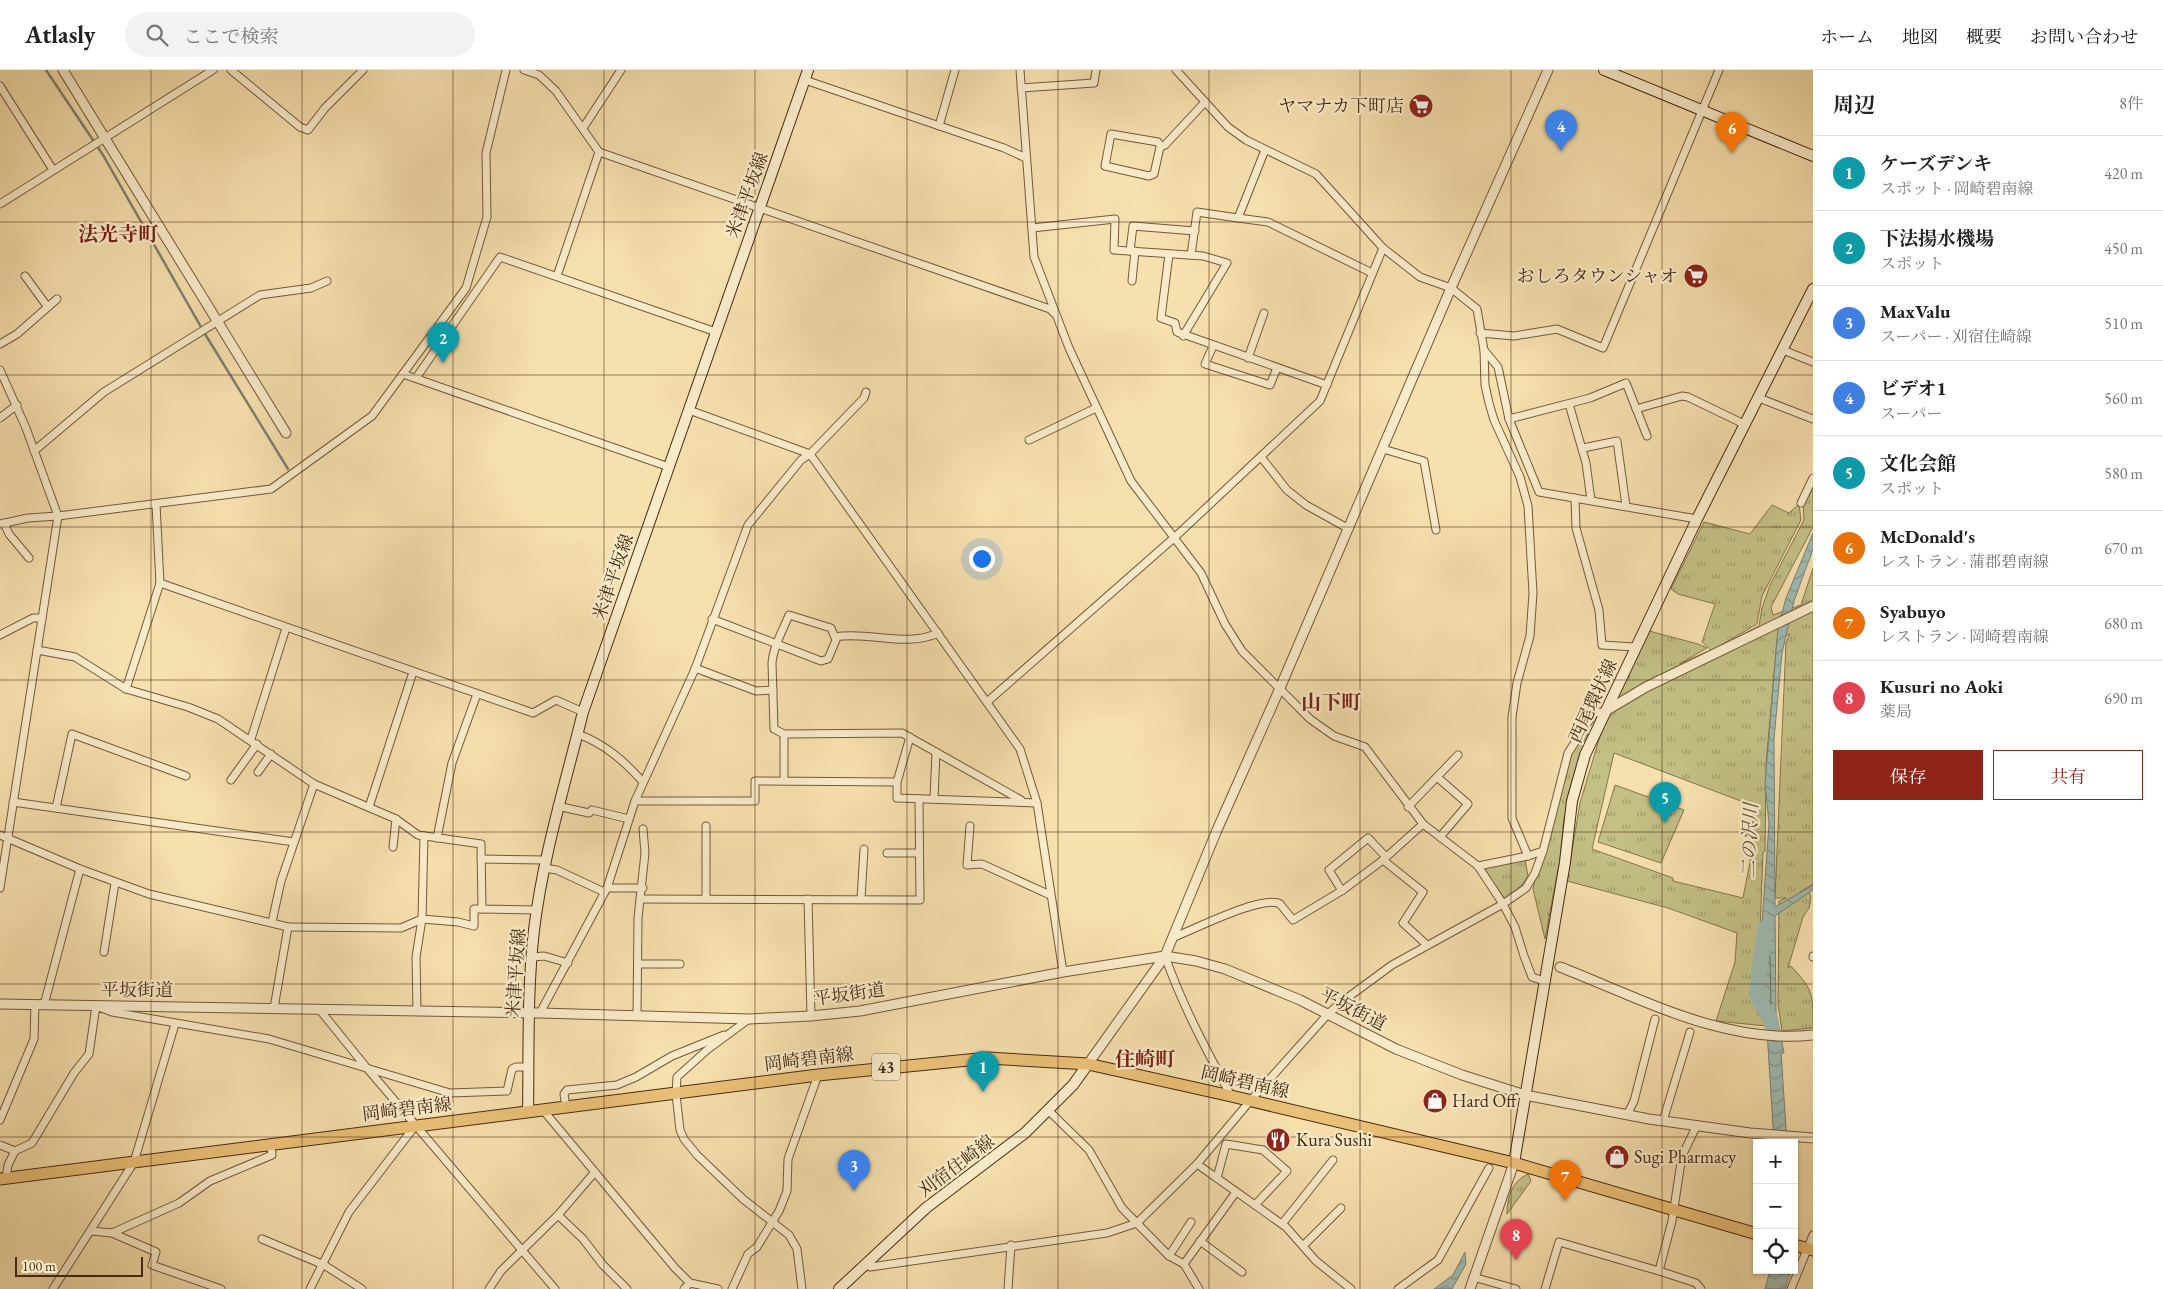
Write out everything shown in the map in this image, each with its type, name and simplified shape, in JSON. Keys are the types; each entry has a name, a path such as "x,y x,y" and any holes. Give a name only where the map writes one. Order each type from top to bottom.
{"main road":[{"path":"1604,70 1813,156"},
{"name":"米津平坂線","path":"528,1112 529,1014 532,957 537,910 557,806 583,712 806,75"},
{"name":"西尾環状線","path":"1514,1163 1544,981 1549,962 1572,801 1585,754 1697,520 1813,290"},
{"name":"岡崎碧南線","path":"3,1179 818,1075 988,1058 1088,1064 1231,1096 1514,1163 1674,1208 1753,1233"},
{"name":"刈宿住崎線","path":"839,1289 926,1208 997,1157 1049,1111 1073,1085 1088,1064"}],"street":[{"path":"63,70 286,433"},
{"path":"0,204 213,70"},
{"path":"231,70 300,127 308,130 325,108 363,70"},
{"path":"29,558 8,534 2,523 28,518 58,516 262,490 277,486 317,454 367,421 404,374 466,288 487,216 486,153 506,70"},
{"path":"524,70 540,72 561,96 599,152 760,206 1050,309 1054,313"},
{"path":"583,128 621,70"},
{"path":"939,126 956,70"},
{"path":"1020,70 1034,257 1054,313 1131,481 1201,572 1225,624 1242,651 1310,719 1334,736 1365,747 1408,807 1423,824 1478,866 1516,928 1532,977 1544,981"},
{"path":"1021,88 1094,83 1096,70"},
{"path":"1088,1064 1165,956 1217,830 1349,529 1451,288 1548,70"},
{"path":"1480,333 1514,336 1557,329 1603,348 1719,70"},
{"path":"1180,71 1228,127 1265,150 1316,174 1383,248 1420,276 1451,288 1477,309 1484,350 1485,385 1489,403 1494,420 1520,477 1528,506 1533,593 1530,636 1517,683 1512,717 1512,818 1528,856"},
{"path":"806,75 939,126 1004,148 1026,158"},
{"path":"0,86 53,170"},
{"path":"1161,146 1158,142 1111,134 1105,166 1109,169 1149,176 1154,174 1161,146 1205,102"},
{"path":"1238,218 1265,150"},
{"path":"557,276 599,152"},
{"path":"1191,256 1197,212 1268,222 1372,273"},
{"path":"1032,228 1115,219 1114,250 1203,256 1227,263 1183,336"},
{"path":"1132,281 1133,226 1195,231"},
{"path":"987,702 1175,538 1320,401 1383,248"},
{"path":"1169,254 1161,318 1175,323 1177,332 1183,336 1327,385"},
{"path":"416,378 500,257 716,332"},
{"path":"25,276 47,306"},
{"path":"34,451 104,392 260,296 311,288 327,281"},
{"path":"0,344 17,334 57,299"},
{"path":"1248,358 1264,313"},
{"path":"1213,346 1205,364 1270,385 1277,368"},
{"path":"1484,350 1498,367 1509,419 1539,492 1697,520"},
{"path":"1783,350 1813,362"},
{"path":"0,370 17,405 58,516 0,888"},
{"path":"404,374 669,467"},
{"path":"1509,419 1590,398 1626,383 1647,436"},
{"path":"540,1013 605,890 635,801 695,668 748,525 801,460 810,454 864,398 866,392"},
{"path":"1636,409 1682,396 1746,425"},
{"path":"1759,398 1813,419"},
{"path":"1569,404 1583,448 1592,500"},
{"path":"0,418 17,405"},
{"path":"1029,440 1096,408"},
{"path":"689,410 810,454 1020,749 1037,804 1063,972"},
{"path":"1583,448 1617,441 1626,506"},
{"path":"1383,449 1424,461 1436,530"},
{"path":"1261,457 1287,490 1306,505 1349,529"},
{"path":"1801,503 1813,478"},
{"path":"1575,498 1576,528 1599,610 1602,645 1635,648"},
{"path":"126,689 160,583 156,504"},
{"path":"160,583 533,713 556,700 583,712"},
{"path":"866,1264 870,1267 1011,1245 1107,1233 1137,1223 1197,1164 1250,1101 1328,1014 1392,965 1503,904 1526,888 1535,873 1543,851 1568,752 1594,713 1604,712 1646,687 1813,606"},
{"path":"712,619 778,644 821,661 826,661 836,640 831,628 789,615 778,644 772,659 774,730 784,734 902,733 1024,801"},
{"path":"0,636 33,618 42,618"},
{"path":"231,780 254,741 286,628"},
{"path":"835,637 846,635 910,640 938,634"},
{"path":"37,650 75,657 126,689 202,711 254,741 314,784 396,819 418,835 481,844 482,909"},
{"path":"695,668 756,691 773,690"},
{"path":"369,807 413,672"},
{"path":"437,838 452,763 477,694"},
{"path":"56,808 72,734 186,776"},
{"path":"578,734 615,754 643,782"},
{"path":"784,734 784,781"},
{"path":"910,737 897,782 897,798 1024,801 1037,804"},
{"path":"934,799 936,752"},
{"path":"258,772 271,754"},
{"path":"1408,807 1458,755"},
{"path":"1437,777 1468,804 1440,837"},
{"path":"635,801 755,801 755,780 897,782"},
{"path":"272,922 281,881 314,784"},
{"path":"640,899 920,900 919,798"},
{"path":"13,802 294,842"},
{"path":"557,806 589,813 592,810 629,819"},
{"path":"393,847 396,819"},
{"path":"1172,938 1242,908 1268,902 1280,904 1293,920 1342,891 1385,858 1423,824"},
{"path":"706,826 706,898"},
{"path":"970,826 967,865 982,864 1050,894"},
{"path":"637,1016 640,899 643,888 645,853 643,829"},
{"path":"0,835 8,841 115,883 149,894 238,917 265,923 272,922 288,927 401,928 422,919 458,922 474,926 474,909 537,910"},
{"path":"417,1011 416,958 422,919 424,836"},
{"path":"1342,891 1329,870 1368,838 1385,858 1423,892 1403,923 1428,945"},
{"path":"861,900 864,849"},
{"path":"1478,866 1543,851"},
{"path":"887,853 919,853"},
{"path":"482,859 545,864 605,890 643,888"},
{"path":"0,1120 34,1040 40,1004 80,869"},
{"path":"104,952 115,883"},
{"path":"808,899 812,1016"},
{"path":"274,1008 288,927"},
{"path":"532,957 544,956 568,962"},
{"path":"1165,956 1172,979 1231,1096"},
{"name":"平坂街道","path":"529,1014 749,1019 812,1016 860,1011 1063,972 1165,956 1196,961 1225,969 1328,1014 1396,1049 1462,1075 1525,1095 1610,1113 1649,1119 1792,1138 1813,1138"},
{"path":"1549,962 1700,1022 1760,1036 1786,1038 1813,1036"},
{"path":"638,964 680,964"},
{"name":"平坂街道","path":"0,1004 319,1009"},
{"path":"3,1179 15,1151 32,1143 74,1073 89,1054 96,1006 112,1012 269,1039 450,1093 507,1091 512,1069 528,1067"},
{"path":"319,1009 529,1014"},
{"path":"319,1009 366,1068 555,1289"},
{"path":"749,1019 738,1029 707,1050 677,1077 676,1094 680,1130 684,1139 728,1185 789,1234 797,1249 802,1289"},
{"path":"1627,1115 1634,1101 1655,1019"},
{"path":"53,1289 134,1162 175,1024"},
{"path":"566,1108 564,1094 567,1090 617,1085 636,1077 672,1056 738,1029"},
{"path":"1663,1121 1690,1032"},
{"path":"732,1289 748,1254 757,1247 787,1191 788,1159 818,1075"},
{"path":"543,1110 675,1268 690,1283 718,1289"},
{"path":"1049,1111 1089,1150 1122,1208 1169,1256 1184,1264 1199,1289"},
{"path":"1659,1271 1674,1208 1682,1156 1696,1125"},
{"path":"310,1289 324,1265 349,1212 415,1126"},
{"path":"1217,1178 1226,1144 1223,1133"},
{"path":"1226,1144 1263,1150 1287,1171 1255,1205"},
{"path":"0,1145 15,1151"},
{"path":"112,1233 179,1203 210,1181 272,1155 271,1145"},
{"path":"1282,1224 1333,1160"},
{"path":"1470,1289 1514,1163"},
{"path":"1197,1164 1282,1224 1316,1261 1351,1289"},
{"path":"1398,1289 1438,1260 1489,1168"},
{"path":"489,1289 502,1271 558,1215 595,1172"},
{"path":"1184,1264 1236,1192"},
{"path":"1303,1246 1341,1208"},
{"path":"558,1215 583,1239 603,1265 627,1289"},
{"path":"1169,1256 1192,1222"},
{"path":"91,1230 112,1233 156,1252 152,1265 221,1289"},
{"path":"1791,1289 1810,1249 1813,1235"},
{"path":"262,1239 324,1265 362,1289"},
{"path":"1200,1242 1242,1272"},
{"path":"1545,1289 1559,1242 1696,1283 1701,1289"},
{"path":"1008,1289 1011,1245"},
{"path":"1473,1276 1516,1289"},
{"path":"684,1289 690,1283"}],"green space":[{"path":"1813,484 1813,527 1771,607 1773,615 1801,605 1813,568 1813,884 1800,892 1807,890 1811,896 1809,908 1803,917 1788,968 1791,966 1808,987 1813,1007 1813,1028 1782,1031 1778,1004 1779,901 1786,898 1775,898 1786,642 1790,634 1777,639 1766,764 1765,851 1763,852 1759,957 1755,958 1750,991 1766,1026 1716,1021 1735,962 1737,933 1668,908 1567,881 1580,803 1606,716 1649,631 1707,648 1679,664 1711,650 1702,642 1715,604 1678,594 1671,589 1704,522 1750,534 1772,505 1789,513 1799,504 1801,520 1762,596 1757,624 1718,647 1759,626 1762,608 1770,585 1804,520 1803,502","holes":["1614,753 1754,806 1750,862 1743,898 1673,881 1673,878 1592,849"]},
{"path":"1591,722 1564,818 1560,859 1545,939 1533,889 1535,879 1570,755"},
{"path":"1615,785 1684,810 1661,863 1598,842"},
{"path":"1525,860 1528,876 1522,885 1505,899 1483,868"},
{"path":"1528,1174 1531,1181 1507,1214 1511,1190 1518,1181"}],"water":[{"name":"二の沢川","path":"1813,533 1813,549 1794,601 1782,653 1774,739 1775,907 1813,885 1813,890 1775,916 1776,1013 1784,1053 1781,1053 1787,1139 1774,1139 1765,998 1764,1022 1752,999 1760,948 1763,965 1762,923 1769,823 1765,784 1778,628 1786,598"},
{"path":"1465,1252 1466,1264 1452,1289 1434,1289 1453,1275"},
{"path":"1769,1274 1790,1274 1785,1289 1765,1289"}],"waterway":[{"path":"46,70 103,155 205,334 288,469"},
{"name":"二の沢川","path":"1765,928 1756,994 1770,1018 1772,1027"}],"place":[{"name":"ヤマナカ下町店","path":"1421,106"},
{"name":"ビデオ1","path":"1561,151"},
{"name":"McDonald's","path":"1732,153"},
{"name":"おしろタウンシャオ","path":"1696,276"},
{"name":"下法揚水機場","path":"443,363"},
{"name":"文化会館","path":"1665,823"},
{"name":"ケーズデンキ","path":"983,1092"},
{"name":"Hard Off","path":"1435,1101"},
{"name":"Kura Sushi","path":"1278,1140"},
{"name":"Sugi Pharmacy","path":"1617,1157"},
{"name":"MaxValu","path":"854,1191"},
{"name":"Syabuyo","path":"1565,1201"},
{"name":"Kusuri no Aoki","path":"1516,1260"}],"district":[{"name":"法光寺町","path":"118,234"},
{"name":"山下町","path":"1331,702"},
{"name":"住崎町","path":"1145,1059"}]}
